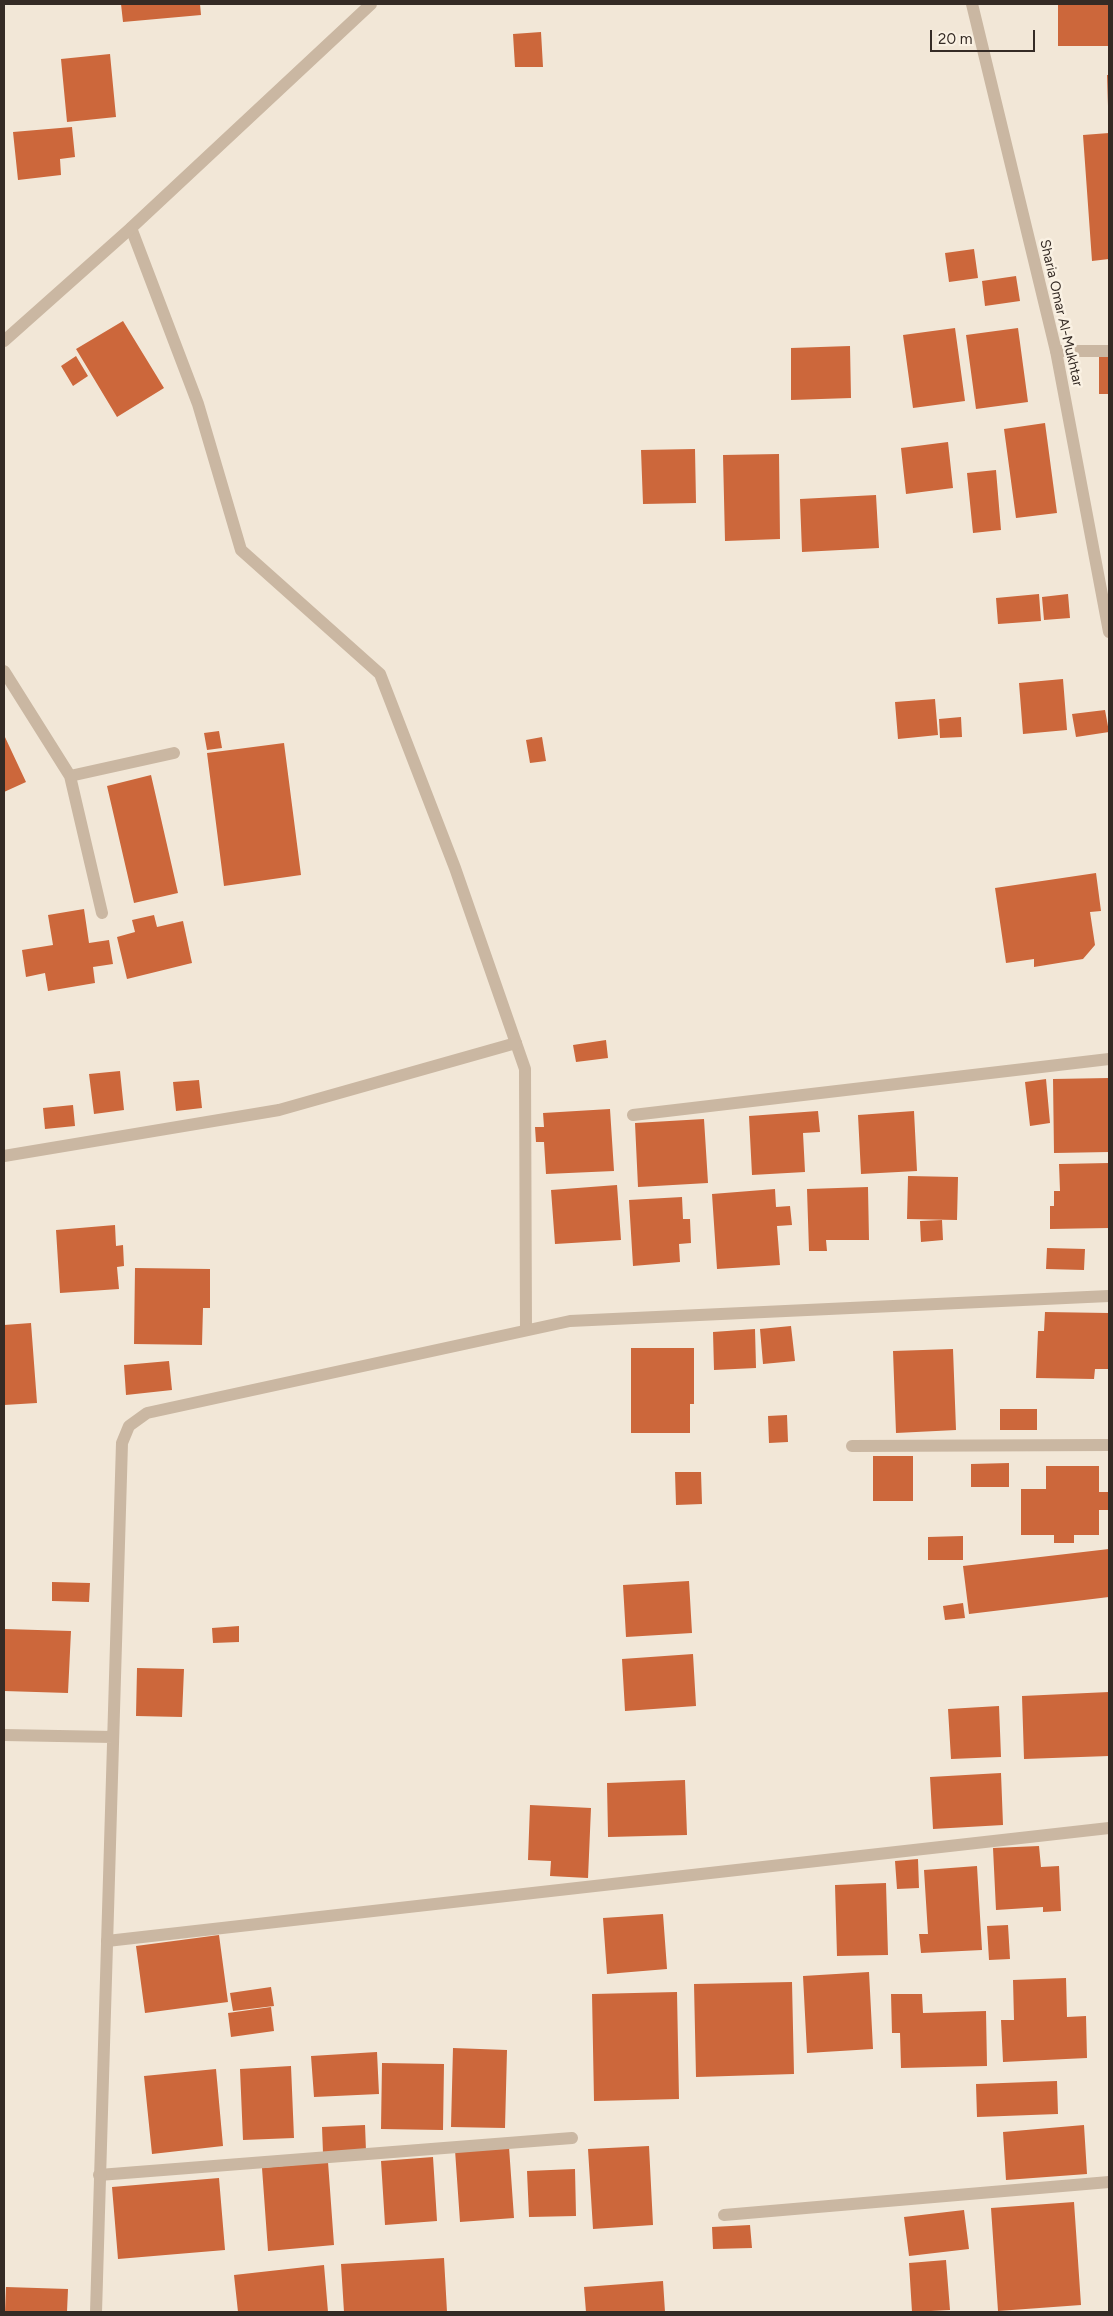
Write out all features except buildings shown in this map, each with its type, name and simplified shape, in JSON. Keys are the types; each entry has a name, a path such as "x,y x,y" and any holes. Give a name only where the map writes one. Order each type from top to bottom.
{"street":[{"path":"4,341 131,228 371,4"},
{"name":"Sharia Omar Al-Mukhtar","path":"972,4 1056,351 1109,632"},
{"path":"131,228 198,404 241,550 380,674 456,868 525,1069 526,1330"},
{"path":"1056,351 1109,350"},
{"path":"4,671 70,776 102,912"},
{"path":"70,776 174,753"},
{"path":"4,1156 279,1110 516,1043"},
{"path":"633,1115 1109,1059"},
{"path":"96,2312 122,1443 130,1426 147,1413 570,1321 1109,1296"},
{"path":"852,1446 1109,1445"},
{"path":"4,1735 113,1737"},
{"path":"107,1942 1109,1828"},
{"path":"100,2175 572,2138"},
{"path":"724,2215 1109,2182"}]}
